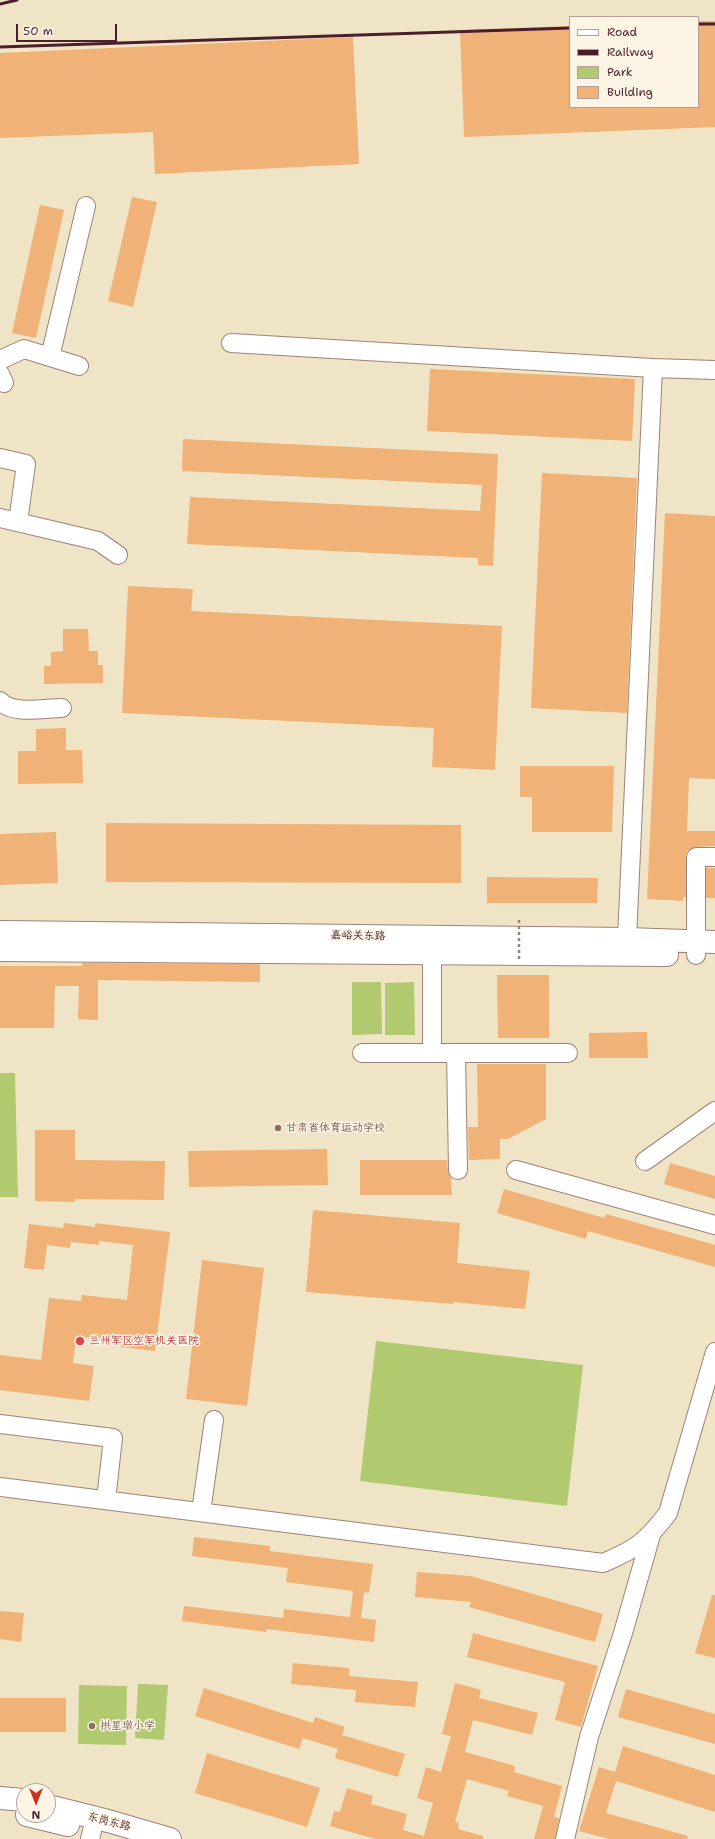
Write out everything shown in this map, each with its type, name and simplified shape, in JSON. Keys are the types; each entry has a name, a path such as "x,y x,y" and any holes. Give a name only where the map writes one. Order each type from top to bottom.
{"main road":[{"name":"嘉峪关东路","path":"0,932 627,938 705,948"},
{"name":"嘉峪关东路","path":"0,950 432,953 705,948"},
{"path":"0,1798 16,1799"},
{"name":"东岗东路","path":"56,1808 108,1820 170,1839"},
{"name":"东岗东路","path":"0,1812 16,1814"},
{"name":"东岗东路","path":"51,1823 91,1835 120,1839"}],"street":[{"path":"50,357 86,206"},
{"path":"231,343 653,368 715,370"},
{"path":"0,360 24,349 79,366"},
{"path":"627,938 653,368"},
{"path":"0,458 26,464 18,522"},
{"path":"0,518 98,541 118,555"},
{"path":"1,704 20,710 62,708"},
{"path":"705,948 696,857 715,857"},
{"path":"432,953 432,1053"},
{"path":"362,1053 568,1053"},
{"path":"456,1053 458,1170"},
{"path":"645,1161 715,1111"},
{"path":"516,1170 715,1225"},
{"path":"0,1487 603,1563 629,1552 651,1536 668,1513 708,1402 715,1352"},
{"path":"202,1512 214,1420"},
{"path":"0,1424 113,1438 106,1500"},
{"path":"565,1839 589,1736 623,1633 651,1536"}],"path":[{"path":"519,920 519,962"}],"green space":[{"path":"352,982 381,982 382,1034 352,1035"},
{"path":"414,982 415,1035 385,1035 385,983"},
{"path":"0,1073 15,1073 18,1197 0,1197"},
{"path":"376,1341 583,1365 567,1506 360,1481"},
{"path":"138,1684 168,1685 164,1740 135,1738"},
{"path":"79,1685 127,1686 126,1745 78,1744"}],"building":[{"path":"699,21 715,21 715,127 464,137 460,30 569,26 569,108 699,108"},
{"path":"353,37 359,164 155,174 153,132 0,138 0,53"},
{"path":"132,197 157,202 133,307 108,301"},
{"path":"40,205 64,210 36,338 12,333"},
{"path":"430,369 635,379 632,441 427,431"},
{"path":"183,439 498,454 493,566 478,565 478,558 187,544 190,497 480,511 482,485 182,471"},
{"path":"542,473 637,478 627,713 531,708"},
{"path":"665,513 715,516 715,779 689,778 687,831 715,831 715,846 696,847 687,851 686,897 683,897 683,901 647,899"},
{"path":"128,586 193,589 191,611 502,626 495,770 432,767 434,728 122,713"},
{"path":"63,629 88,629 89,651 98,651 98,665 103,665 103,683 44,684 44,666 51,666 51,652 63,651"},
{"path":"66,728 66,750 82,750 83,783 18,784 18,751 36,751 36,729"},
{"path":"520,766 614,766 612,832 532,832 532,797 520,797"},
{"path":"106,823 461,825 461,883 106,882"},
{"path":"56,832 58,883 0,885 0,834"},
{"path":"706,868 715,868 715,898 706,898"},
{"path":"487,877 598,878 597,903 487,903"},
{"path":"82,963 260,964 260,982 98,980 98,1020 78,1019 79,986 55,986 54,1028 0,1028 0,966 82,966"},
{"path":"497,975 549,975 549,1038 498,1038"},
{"path":"647,1032 648,1058 589,1058 589,1033"},
{"path":"477,1064 546,1064 546,1119 508,1139 500,1139 500,1159 469,1160 468,1127 478,1127"},
{"path":"35,1130 75,1130 75,1160 165,1161 164,1200 75,1199 75,1202 35,1201"},
{"path":"327,1149 328,1185 189,1187 188,1151"},
{"path":"360,1160 447,1160 448,1171 451,1178 452,1195 360,1195"},
{"path":"670,1163 715,1176 715,1199 664,1184"},
{"path":"504,1189 604,1218 606,1214 715,1245 715,1267 588,1231 586,1239 497,1213"},
{"path":"313,1210 460,1223 457,1263 530,1271 525,1309 453,1302 453,1304 306,1292"},
{"path":"64,1223 95,1227 95,1223 170,1232 155,1351 121,1347 122,1342 76,1336 73,1363 94,1366 89,1401 0,1390 0,1355 41,1360 49,1298 81,1301 82,1295 127,1300 133,1245 99,1241 99,1245 71,1242 70,1248 47,1245 44,1270 24,1268 29,1224 63,1228"},
{"path":"202,1260 264,1268 247,1406 186,1399"},
{"path":"194,1537 270,1546 270,1551 373,1564 369,1593 364,1592 361,1618 376,1620 374,1642 266,1629 266,1632 182,1621 184,1606 283,1618 284,1609 350,1617 353,1591 286,1582 288,1568 192,1556"},
{"path":"417,1572 471,1576 603,1614 595,1642 469,1607 471,1602 415,1597"},
{"path":"712,1595 715,1595 715,1658 695,1653"},
{"path":"0,1611 24,1613 21,1642 0,1639"},
{"path":"473,1633 598,1666 581,1727 555,1720 565,1682 467,1657"},
{"path":"293,1663 349,1668 349,1676 418,1682 415,1707 355,1702 356,1690 291,1684"},
{"path":"455,1683 481,1690 479,1698 538,1713 532,1735 473,1720 465,1752 515,1766 514,1772 562,1786 554,1817 559,1818 555,1839 534,1839 543,1806 507,1796 509,1791 467,1779 455,1822 459,1823 458,1829 483,1836 483,1839 423,1839 433,1803 417,1798 426,1767 441,1772 451,1736 442,1734"},
{"path":"204,1688 313,1723 315,1717 345,1727 342,1735 405,1754 398,1777 335,1758 338,1749 303,1738 299,1749 195,1716"},
{"path":"626,1689 715,1714 715,1744 618,1717"},
{"path":"0,1698 66,1698 66,1732 0,1732"},
{"path":"623,1746 715,1775 715,1812 616,1781 606,1813 688,1836 687,1839 609,1839 579,1831 599,1767 615,1772"},
{"path":"207,1753 320,1788 307,1827 195,1793"},
{"path":"347,1788 373,1796 371,1804 407,1814 403,1830 424,1836 423,1839 375,1839 330,1826 334,1811 340,1812"}],"railway":[{"path":"0,4 17,0"},
{"path":"699,24 715,24"},
{"path":"0,47 569,28"}],"place":[{"name":"甘肃省体育运动学校","path":"278,1128"},
{"name":"兰州军区空军机关医院","path":"80,1341"},
{"name":"拱星墩小学","path":"92,1726"}]}
